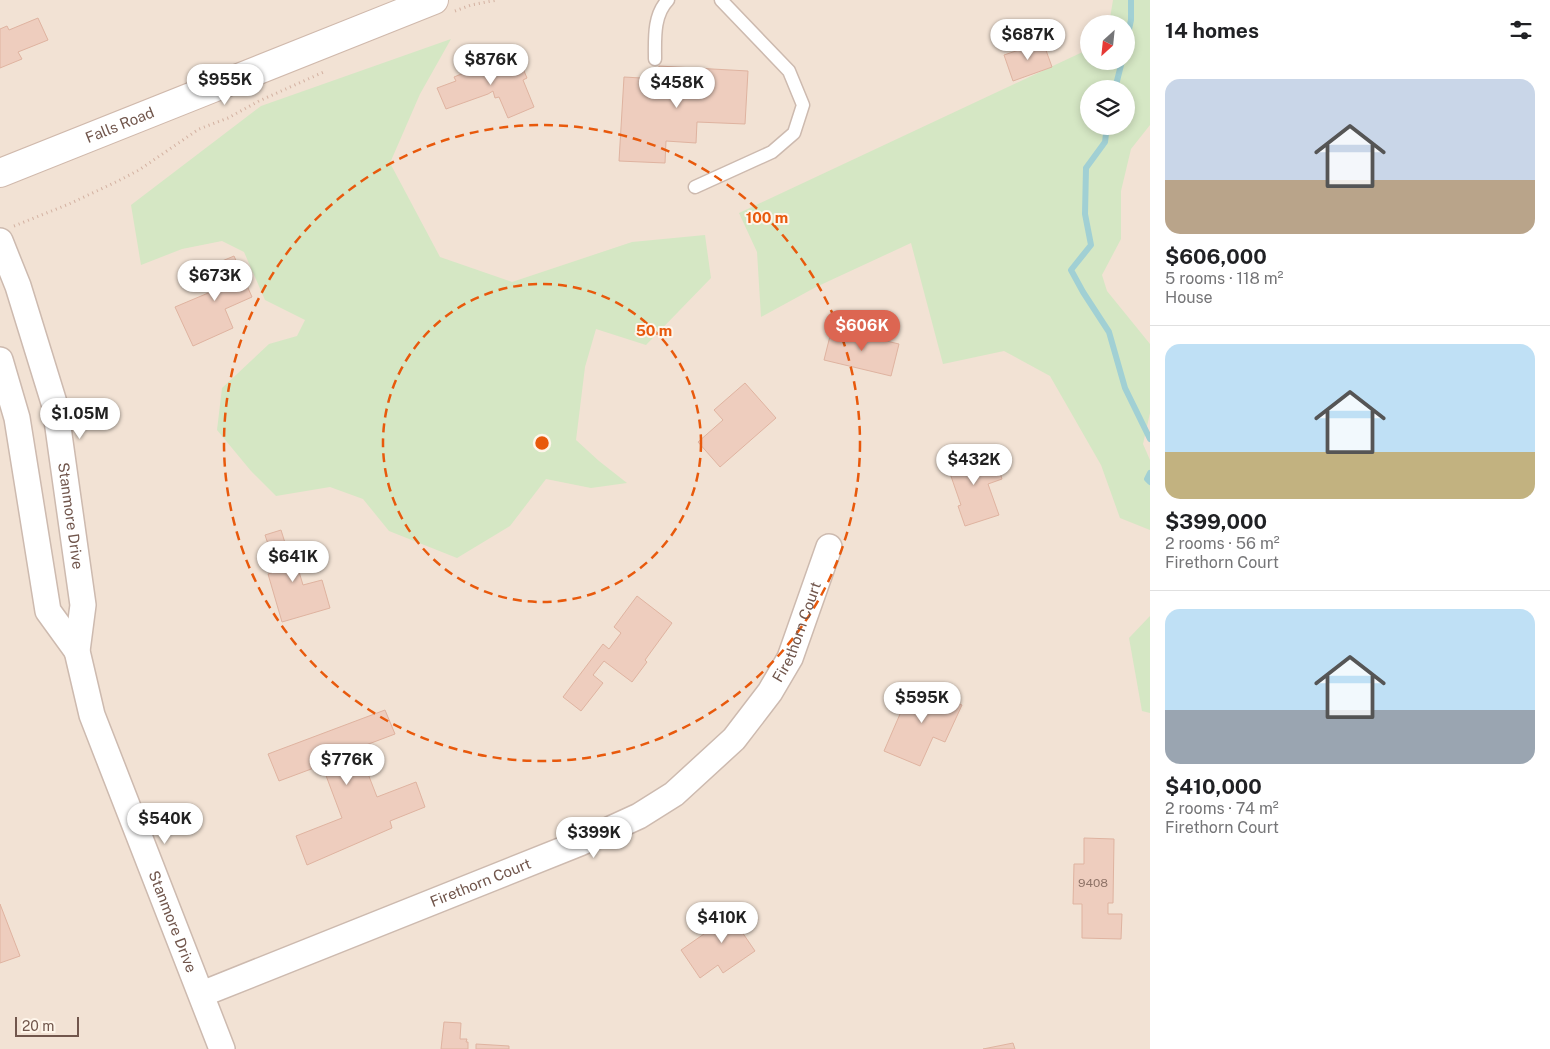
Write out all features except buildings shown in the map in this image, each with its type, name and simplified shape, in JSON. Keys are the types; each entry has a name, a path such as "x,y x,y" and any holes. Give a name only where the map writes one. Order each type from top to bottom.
{"main road":[{"name":"Falls Road","path":"0,173 444,6"}],"street":[{"name":"Stanmore Drive","path":"3,235 55,406 83,605 77,651 92,715 222,1049"},
{"name":"Stanmore Drive","path":"0,360 17,418 48,611 77,651"},
{"name":"Firethorn Court","path":"202,994 580,843 639,816 674,794 734,739 770,692 790,658 829,547"}],"lane":[{"path":"655,59 655,26 664,3 668,0"},
{"path":"695,187 772,152 794,133 803,105 789,72 721,0"}],"path":[{"path":"444,6 471,5 496,0"},
{"path":"3,235 139,170 179,141 199,130 327,70"}],"shaded area":[{"path":"0,0 1150,0 1150,1049 0,1049"}],"green space":[{"path":"1113,0 1150,0 1150,125 1131,149 1121,191 1121,239 1102,275 1107,291 1150,344 1150,413 1143,444 1150,460 1150,530 1120,518 1101,465 1050,376 1004,351 943,364 911,243 816,287 761,317 757,252 739,213 1080,53 1080,70 1135,70 1135,15 1110,15"},
{"path":"451,39 420,94 390,163 440,257 512,282 632,242 705,235 711,278 646,345 596,329 585,367 576,440 627,483 591,488 546,479 510,526 457,558 389,531 363,499 330,487 276,496 251,471 217,430 222,388 269,344 297,336 305,320 265,300 244,252 222,241 182,249 141,265 131,205 261,106"},
{"path":"1150,616 1150,713 1142,711 1129,638"}],"waterway":[{"path":"1131,0 1131,15"},
{"path":"1117,80 1120,70"},
{"path":"1106,135 1105,142 1086,168 1085,214 1091,245 1071,270 1109,332 1125,388 1150,439"},
{"path":"1150,473 1147,479 1150,482"}]}
